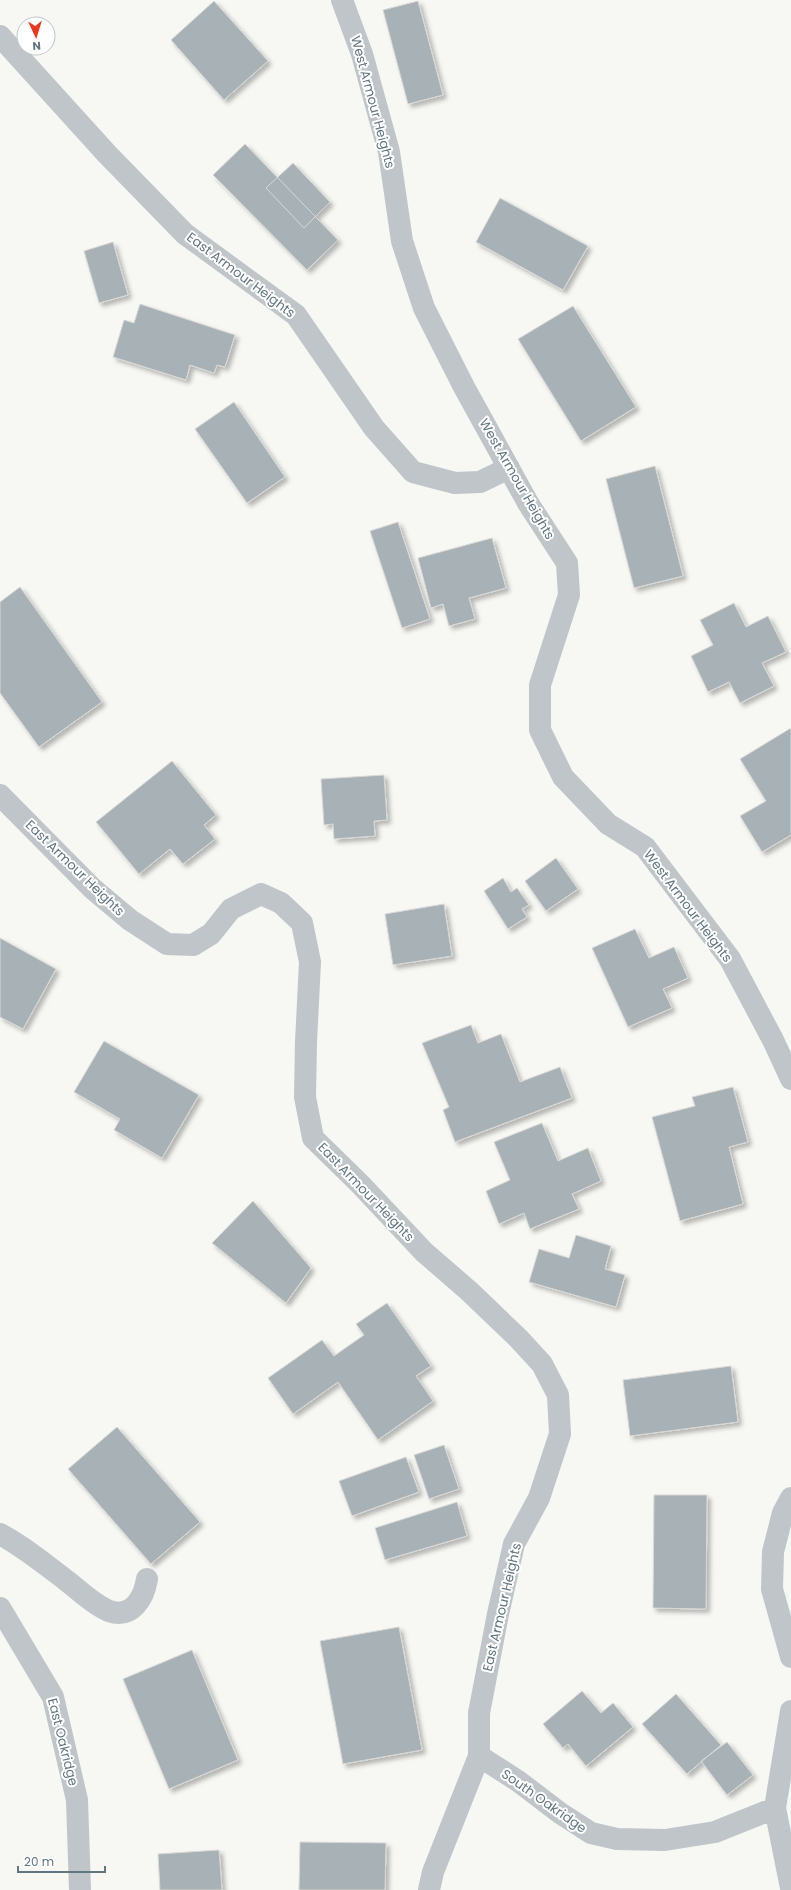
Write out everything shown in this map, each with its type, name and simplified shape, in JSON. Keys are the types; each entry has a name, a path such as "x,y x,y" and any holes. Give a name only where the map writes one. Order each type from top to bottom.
{"street":[{"name":"West Armour Heights","path":"342,0 362,54 389,152 402,241 424,308 528,504 567,563 569,595 540,685 540,730 563,777 608,824 645,847 730,959 773,1040 791,1079"},
{"name":"East Armour Heights","path":"0,36 107,154 185,234 296,315 374,428 413,472 455,483 480,482 509,468"},
{"name":"East Armour Heights","path":"0,795 93,889 130,920 167,944 193,945 211,934 231,909 261,894 281,903 302,923 310,962 305,1097 313,1138 360,1184 424,1252 469,1291 519,1339 542,1364 558,1395 560,1434 539,1498 514,1544 498,1614 479,1713 479,1756"},
{"path":"791,1498 783,1513 773,1552 772,1589 791,1657"},
{"path":"0,1534 25,1548 94,1602 110,1611 120,1613 130,1610 139,1603 145,1592 147,1579"},
{"name":"East Oakridge","path":"0,1608 53,1697 77,1800 80,1890"},
{"path":"791,1711 775,1808 791,1888"},
{"name":"South Oakridge","path":"479,1756 518,1781 560,1813 591,1833 617,1839 665,1840 715,1832 775,1808"},
{"path":"429,1890 433,1872 479,1756"}],"building":[{"path":"214,1 268,61 224,100 171,40"},
{"path":"418,1 443,95 408,104 383,10"},
{"path":"245,144 338,240 307,270 213,175"},
{"path":"293,163 330,202 304,228 266,188"},
{"path":"500,198 588,246 563,290 476,242"},
{"path":"113,242 128,295 99,303 84,251"},
{"path":"140,304 235,335 225,367 217,365 214,373 190,365 186,380 113,357 124,320 134,323"},
{"path":"573,306 636,407 581,441 518,339"},
{"path":"234,402 285,477 247,503 195,429"},
{"path":"655,466 683,576 634,588 606,479"},
{"path":"398,522 430,619 402,628 370,531"},
{"path":"492,538 506,588 469,598 475,619 449,626 443,604 431,608 418,558"},
{"path":"20,587 102,702 39,747 0,693 0,602"},
{"path":"734,603 746,627 768,616 786,652 762,663 774,686 740,703 729,682 708,692 691,656 713,645 700,620"},
{"path":"791,728 791,835 762,852 740,816 766,801 740,759"},
{"path":"172,761 216,815 204,825 215,839 183,864 170,849 139,874 96,822"},
{"path":"384,775 387,820 374,821 375,836 334,839 333,824 324,825 321,779"},
{"path":"556,858 578,889 546,911 525,881"},
{"path":"503,878 511,892 517,888 529,905 522,909 527,917 508,929 484,891"},
{"path":"444,904 452,956 393,965 385,914"},
{"path":"635,929 649,958 674,947 688,978 663,989 672,1008 628,1027 592,948"},
{"path":"0,938 56,969 23,1029 0,1017"},
{"path":"471,1025 478,1043 501,1034 520,1082 560,1067 572,1098 455,1142 443,1110 449,1107 422,1043"},
{"path":"104,1041 199,1095 162,1158 114,1130 120,1119 74,1092"},
{"path":"733,1087 748,1142 729,1147 743,1204 680,1221 652,1117 695,1106 692,1097"},
{"path":"542,1123 558,1161 588,1148 601,1181 572,1194 579,1209 530,1229 524,1213 499,1224 486,1191 510,1180 494,1142"},
{"path":"253,1201 311,1268 286,1303 212,1243"},
{"path":"576,1235 611,1246 605,1269 625,1275 616,1307 529,1282 539,1249 569,1258"},
{"path":"387,1303 431,1366 416,1376 433,1401 378,1440 338,1382 293,1414 268,1378 322,1340 334,1356 364,1335 356,1324"},
{"path":"731,1366 738,1422 630,1436 623,1380"},
{"path":"117,1427 200,1522 151,1564 68,1469"},
{"path":"444,1445 459,1489 429,1499 414,1455"},
{"path":"406,1457 419,1492 352,1516 339,1481"},
{"path":"654,1495 707,1495 706,1609 653,1608"},
{"path":"457,1502 467,1536 385,1560 375,1528"},
{"path":"399,1627 422,1750 343,1764 320,1641"},
{"path":"192,1650 238,1760 169,1789 123,1679"},
{"path":"582,1691 601,1713 613,1703 633,1727 586,1766 568,1744 563,1748 543,1724"},
{"path":"676,1694 721,1745 687,1774 642,1724"},
{"path":"727,1742 753,1775 727,1795 701,1761"},
{"path":"300,1842 386,1843 385,1890 299,1890"},
{"path":"219,1850 222,1890 160,1890 158,1854"}]}
